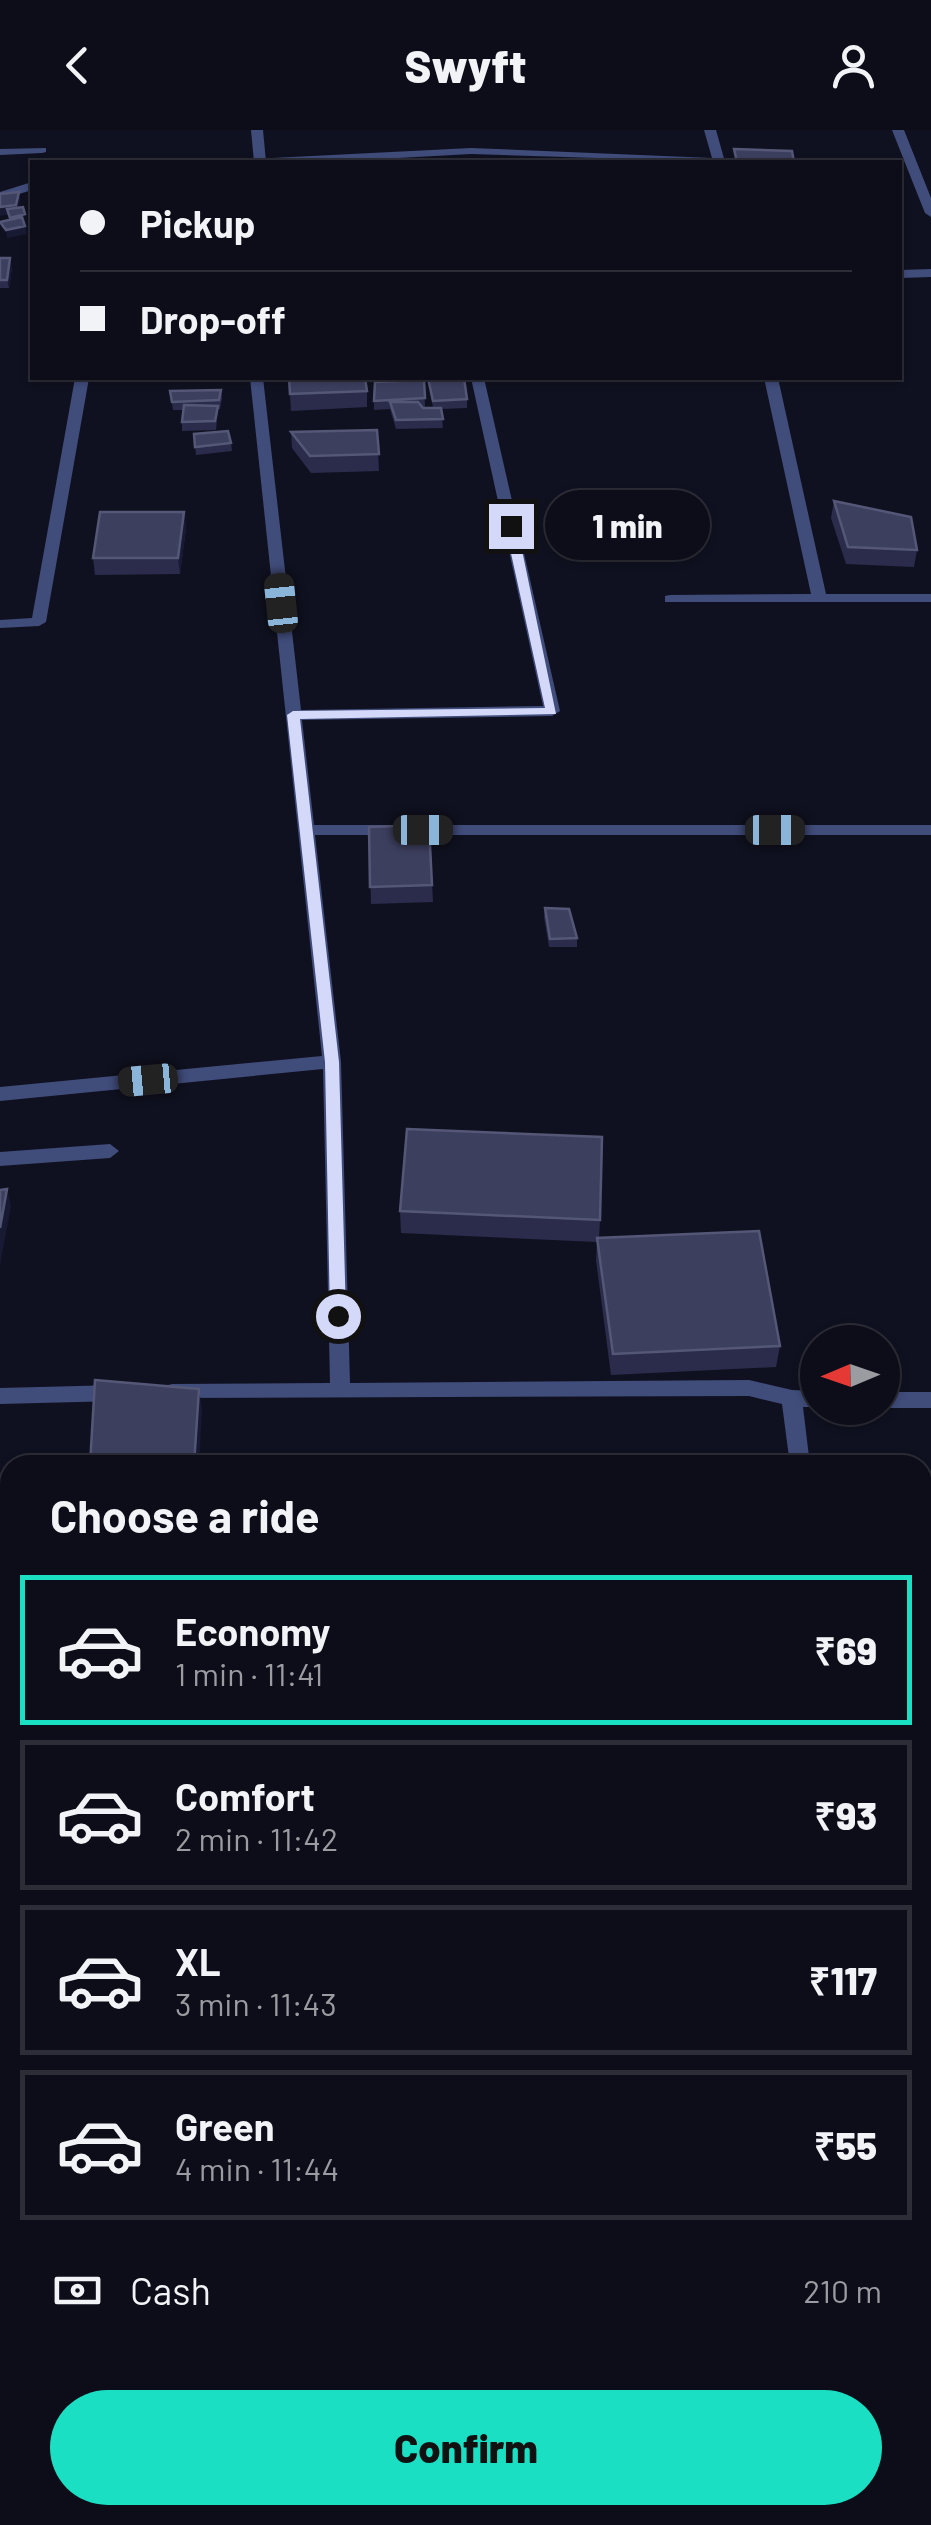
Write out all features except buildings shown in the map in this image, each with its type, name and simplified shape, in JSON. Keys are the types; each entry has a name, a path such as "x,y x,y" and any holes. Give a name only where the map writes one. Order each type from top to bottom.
{"street":[{"path":"257,130 260,160"},
{"path":"710,130 718,160"},
{"path":"898,130 931,213"},
{"path":"0,152 42,151"},
{"path":"308,160 470,151 674,160"},
{"path":"0,196 30,187"},
{"path":"902,274 931,274"},
{"path":"0,624 39,622 82,380"},
{"path":"256,380 332,1062 340,1388"},
{"path":"293,715 552,712 478,380"},
{"path":"771,380 819,598"},
{"path":"670,599 931,598"},
{"path":"306,830 931,830"},
{"path":"0,1094 332,1062"},
{"path":"0,1159 110,1151"},
{"path":"0,1396 340,1388 749,1388 800,1398"},
{"path":"792,1398 799,1455"},
{"path":"900,1400 931,1400"}],"route":[{"path":"338,1316 332,1062 293,715 552,712 511,526"}]}
